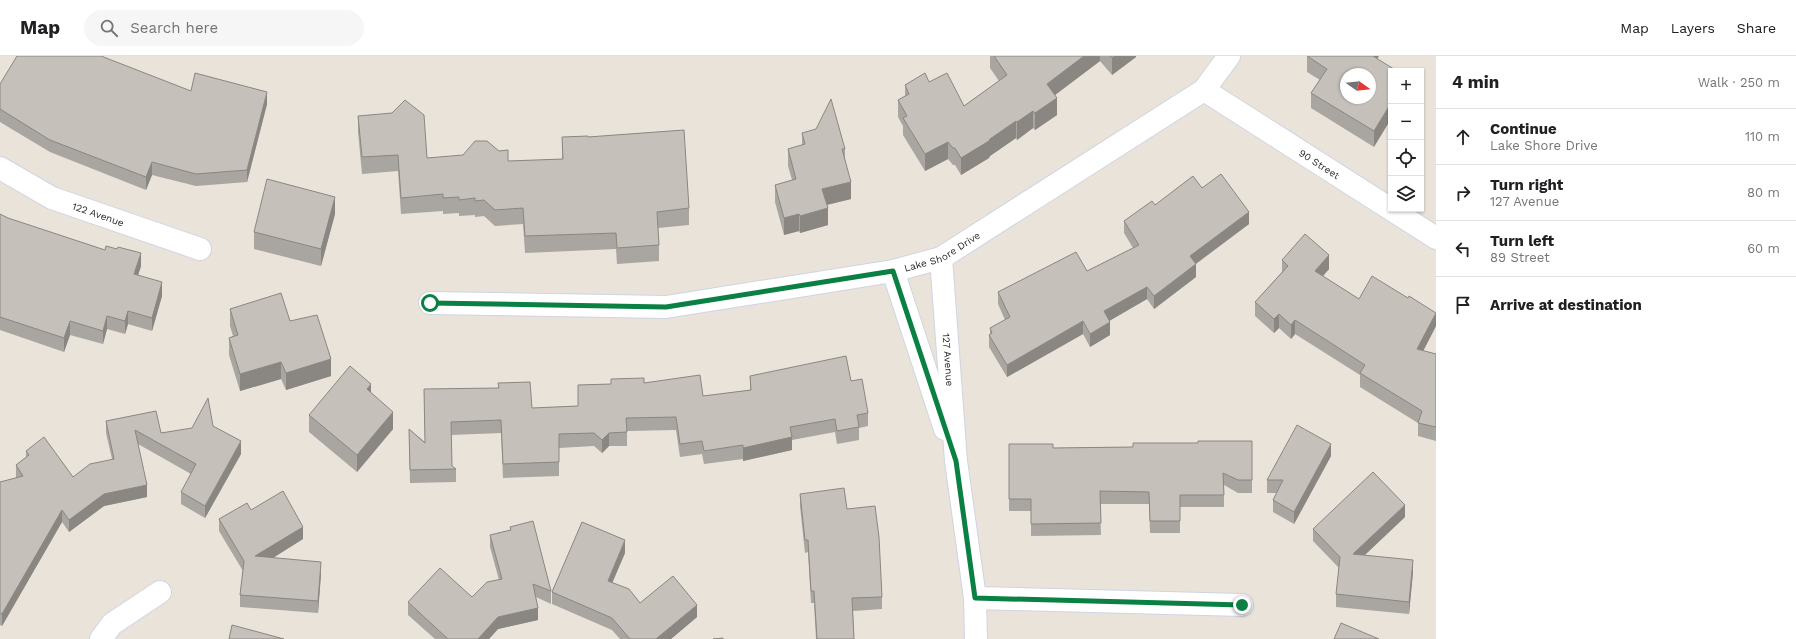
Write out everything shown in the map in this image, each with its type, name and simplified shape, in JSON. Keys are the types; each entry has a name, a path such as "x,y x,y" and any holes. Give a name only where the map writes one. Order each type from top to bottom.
{"street":[{"name":"Lake Shore Drive","path":"430,303 666,307 893,271 941,258 1204,90 1229,56"},
{"name":"90 Street","path":"1204,90 1436,238"},
{"name":"122 Avenue","path":"0,168 52,198 200,249"},
{"name":"127 Avenue","path":"941,258 956,461 975,598 976,639"},
{"name":"127 Avenue","path":"893,271 956,461"},
{"path":"101,639 112,624 160,592"},
{"path":"975,598 1242,605"}],"building":[{"path":"17,56 101,56 191,91 195,73 267,92 247,170 196,174 152,162 146,177 50,140 0,109 0,84"},
{"path":"994,56 1084,56 1047,84 1057,98 1035,113 1033,111 1017,122 1016,121 989,141 961,158 955,148 953,148 948,142 925,154 903,118 907,116 898,100 909,94 905,85 925,73 929,82 947,73 964,106 1007,75"},
{"path":"1307,56 1373,56 1392,68 1388,68 1388,108 1374,131 1311,93 1327,69"},
{"path":"831,99 845,149 842,149 851,182 822,189 828,208 800,216 799,214 784,218 775,185 796,179 788,149 805,144 802,133 816,129"},
{"path":"405,100 424,115 427,158 463,155 475,141 487,141 499,151 508,150 508,161 563,159 562,137 588,137 684,130 689,208 657,212 659,245 617,248 616,233 525,236 523,208 495,210 484,200 475,201 475,198 459,200 459,197 443,198 443,194 401,198 398,155 362,157 358,116 392,113"},
{"path":"1221,174 1249,212 1190,256 1196,264 1154,296 1147,287 1104,311 1110,322 1090,334 1083,321 1007,365 989,335 992,333 990,328 1010,317 998,292 1076,252 1087,271 1139,245 1124,221 1152,201 1155,205 1193,176 1202,188"},
{"path":"267,179 335,197 321,249 254,232"},
{"path":"0,214 105,250 106,246 117,249 118,247 141,253 134,274 162,282 152,318 128,311 125,321 107,316 103,331 70,321 64,338 0,317"},
{"path":"1305,234 1329,255 1315,271 1359,299 1372,276 1408,298 1409,296 1436,313 1417,349 1436,354 1436,427 1418,423 1422,411 1360,373 1365,365 1295,320 1291,325 1279,314 1274,319 1255,302 1288,266 1282,260"},
{"path":"281,293 290,321 317,315 331,359 286,373 281,362 240,374 229,338 238,335 230,309"},
{"path":"846,356 851,381 862,379 868,413 857,415 859,427 837,431 835,419 790,427 792,437 743,448 743,445 704,451 702,441 680,444 676,417 626,418 627,432 609,433 602,440 594,433 559,434 559,462 503,464 501,420 451,422 452,466 456,469 410,470 409,429 425,443 424,389 499,388 498,383 530,382 532,408 578,406 578,385 611,384 611,379 644,378 644,383 700,375 703,396 751,390 750,376"},
{"path":"350,366 371,384 367,389 393,412 357,455 309,415"},
{"path":"208,398 213,426 241,441 205,506 181,492 196,464 135,430 147,485 104,494 69,520 62,510 2,614 0,613 0,482 23,476 16,465 29,455 26,451 44,437 73,477 90,464 114,459 106,421 156,411 161,433 192,428"},
{"path":"1297,425 1331,444 1294,512 1273,500 1283,480 1267,480"},
{"path":"1198,441 1252,441 1252,480 1238,480 1223,473 1224,495 1180,495 1180,521 1150,521 1149,492 1100,491 1101,523 1031,524 1031,499 1009,499 1009,444 1053,444 1053,448 1133,447 1133,443 1198,443"},
{"path":"1373,472 1405,505 1353,554 1413,560 1409,602 1336,594 1340,557 1313,529"},
{"path":"844,488 847,509 875,506 879,537 882,597 852,598 854,639 817,639 814,591 811,591 808,540 805,540 800,494"},
{"path":"283,491 303,527 255,556 321,562 318,601 240,595 244,561 219,519 247,503 251,510"},
{"path":"533,521 551,591 533,584 538,608 498,617 478,639 448,639 408,602 440,568 472,597 487,582 502,579 490,535 511,530 510,527"},
{"path":"582,522 625,540 608,581 629,589 640,603 673,576 697,605 656,639 630,639 612,618 552,592"},
{"path":"1341,623 1379,639 1334,639"},
{"path":"232,625 284,639 229,639"}],"route":[{"path":"430,303 666,307 893,271 956,461 975,598 1242,605"}]}
